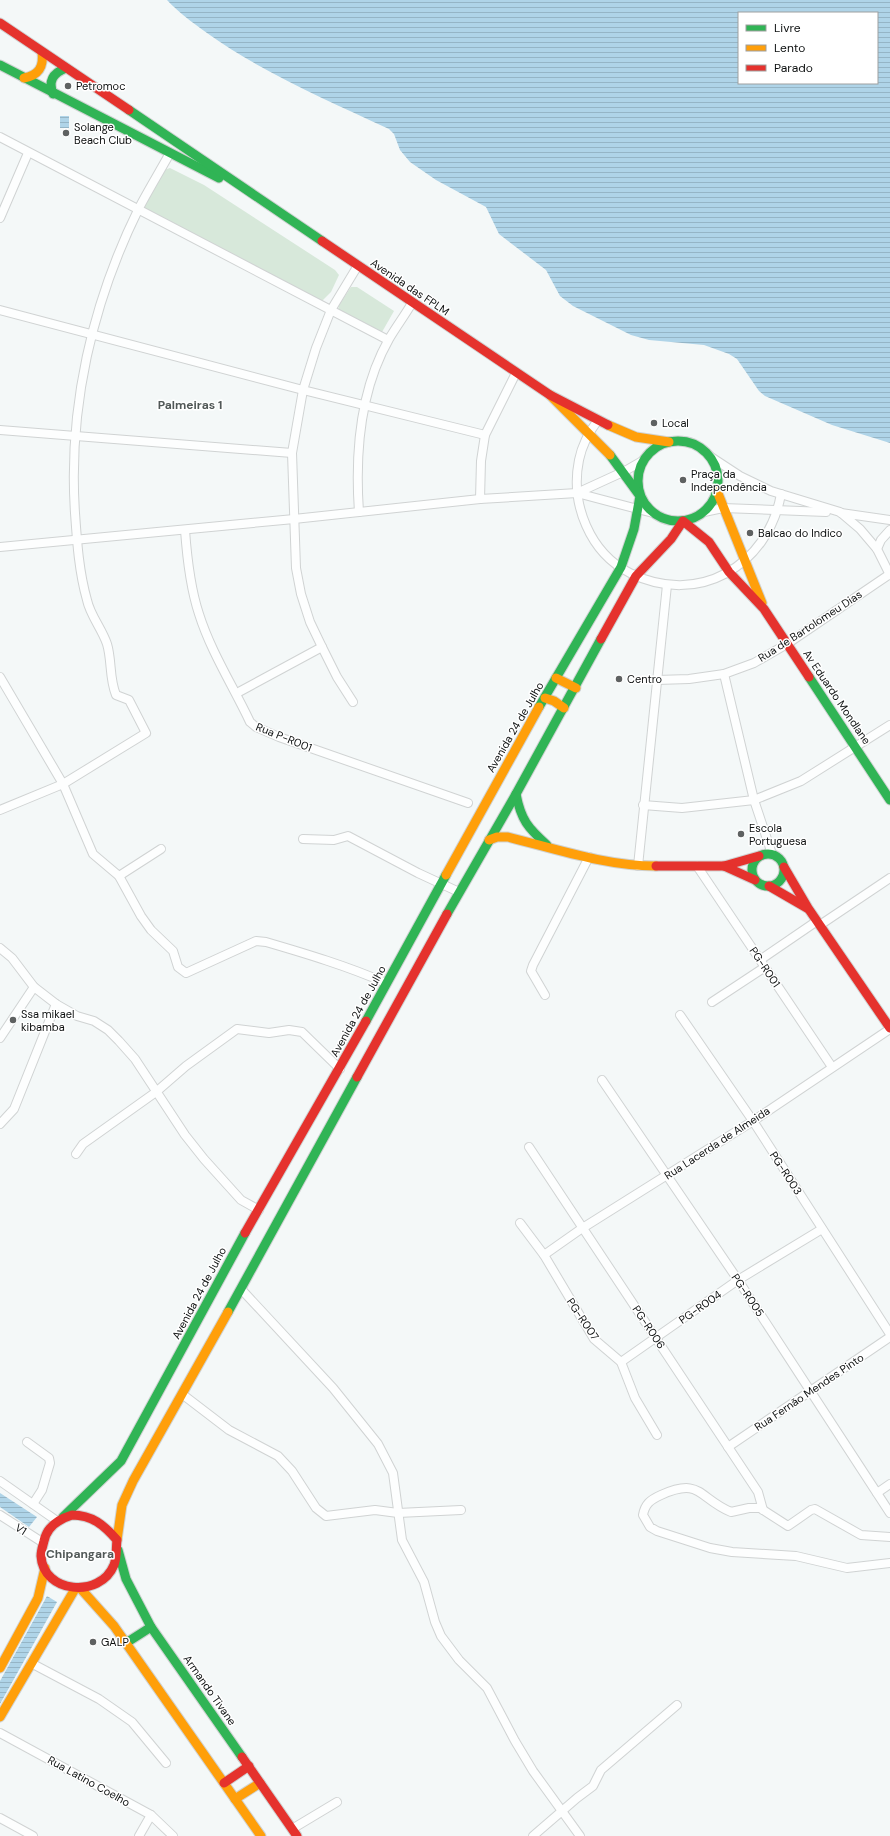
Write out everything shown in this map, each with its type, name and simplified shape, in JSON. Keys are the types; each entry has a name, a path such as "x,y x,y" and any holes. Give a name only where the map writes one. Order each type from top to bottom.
{"street":[{"path":"0,23 258,198"},
{"path":"24,78 31,78 41,71 43,66 42,52"},
{"path":"0,65 53,94 258,198"},
{"path":"53,94 50,85 52,76 58,70 66,68"},
{"path":"0,137 388,340"},
{"path":"0,218 28,152"},
{"path":"0,810 63,784 146,733 129,700 118,696 115,692 107,646 87,602 77,539 73,480 74,436 82,375 92,334 117,260 139,209 170,153"},
{"name":"Avenida das FPLM","path":"258,198 357,267 550,395 598,420 636,437 669,442"},
{"path":"353,702 336,677 310,622 298,579 292,453 303,390 316,348 331,310 357,267"},
{"path":"359,512 358,458 365,405 374,374 388,340 412,303"},
{"path":"0,310 303,390 485,435"},
{"path":"480,499 481,460 485,435 516,373"},
{"name":"Avenida das FPLM","path":"550,395 590,432 625,472 640,496"},
{"path":"598,420 590,432 579,459 577,494 581,513 594,540 605,554 621,567 636,576 667,585 685,585 710,581 730,572 745,562 758,549 771,528 778,509 781,494"},
{"path":"0,430 292,453"},
{"path":"577,494 625,472 644,460 659,446 669,442 679,441 690,443 740,476 781,494 840,512 860,529 877,549 890,574"},
{"path":"0,547 185,530 480,499 577,494 653,513 662,518 683,521 694,518 704,512 712,503 717,491 718,478 715,465 708,454"},
{"path":"644,460 638,478 640,496 653,513"},
{"path":"717,491 764,609"},
{"name":"Avenida 24 de Julho","path":"117,1540 122,1505 133,1481 242,1290 334,1098 335,1078 585,626 621,567 632,534 640,496"},
{"path":"704,512 723,508 778,509 840,512 890,520"},
{"path":"683,521 709,542 730,572 764,609"},
{"name":"Avenida 24 de Julho","path":"60,1519 96,1487 121,1461 258,1210 334,1098 352,1086 459,892 576,688 636,576 670,539 683,521"},
{"name":"Rua P-R001","path":"185,530 192,591 199,615 220,664 237,693 250,722 256,727 286,739 468,803"},
{"path":"877,549 881,540 890,530"},
{"name":"Rua de Bartolomeu Dias","path":"657,680 689,679 724,674 754,663 787,644 890,574"},
{"path":"638,866 643,805 667,585"},
{"name":"Av Eduardo Mondlane","path":"764,609 890,800"},
{"path":"237,693 322,647"},
{"path":"724,674 754,800 772,854 780,859 808,908 890,1029"},
{"path":"0,677 63,784 93,854 119,876 141,916 151,930 174,951 178,967 186,973 256,941 266,942 332,962 358,971 386,984"},
{"path":"556,678 576,688"},
{"path":"545,698 554,701 564,708"},
{"path":"643,805 682,808 754,800 801,781 857,748 890,725"},
{"path":"516,794 519,812 525,825 549,846"},
{"path":"304,839 334,840 348,836 459,892"},
{"path":"489,840 497,837 508,837 589,857 638,866 724,866 759,856 772,854"},
{"path":"119,876 161,849"},
{"path":"755,880 752,865 759,856"},
{"path":"545,995 533,977 531,971 533,964 589,857"},
{"name":"PG-R001","path":"697,866 832,1067"},
{"path":"724,866 755,880 764,886 769,886 808,908"},
{"path":"769,886 778,882 782,878 784,867"},
{"path":"712,1002 819,923 890,878"},
{"path":"432,902 449,911"},
{"path":"0,948 12,958 34,987 56,1004 77,1016 94,1021 108,1030 135,1059 185,1135 204,1159 241,1200 258,1210"},
{"path":"0,1038 34,987"},
{"path":"0,1124 14,1110 56,1004"},
{"name":"PG-R003","path":"680,1015 753,1121 890,1334"},
{"path":"76,1154 83,1144 156,1092 186,1066 237,1029 269,1033 289,1030 302,1032 340,1069"},
{"name":"Rua Lacerda de Almeida","path":"544,1255 581,1229 753,1121 890,1029"},
{"path":"335,1078 352,1086"},
{"name":"PG-R005","path":"602,1080 738,1280 890,1513"},
{"name":"PG-R006","path":"529,1147 581,1229 657,1338 758,1492 763,1510"},
{"name":"PG-R007","path":"520,1223 544,1255 594,1339 621,1362 635,1398 657,1435"},
{"name":"PG-R004","path":"621,1362 738,1280 822,1228"},
{"path":"242,1290 333,1388 378,1444 393,1473 402,1540 424,1582 435,1622 441,1636 459,1660 487,1688 515,1741 561,1812 580,1836"},
{"name":"Rua Fernão Mendes Pinto","path":"728,1447 890,1337"},
{"path":"182,1394 229,1430 278,1456 292,1471 320,1513 326,1516 375,1510 398,1513 460,1510"},
{"path":"26,1442 49,1458 50,1463 42,1490 33,1504"},
{"path":"0,1481 33,1504 60,1519"},
{"path":"877,1492 890,1484"},
{"path":"890,1537 862,1535 815,1509 811,1510 788,1526 763,1510 749,1508 731,1512 692,1488 682,1487 653,1499 646,1504 643,1515 650,1527 656,1531 710,1548 732,1552 796,1556 847,1568 890,1563"},
{"name":"V1","path":"0,1515 42,1542"},
{"path":"82,1515 92,1517 100,1522 117,1540 118,1550 110,1572 102,1580 92,1586 78,1589 63,1586 53,1579 45,1568 41,1556 42,1542 48,1530 60,1519 82,1515"},
{"name":"Armando Tivane","path":"118,1550 126,1580 135,1600 151,1627 249,1766 294,1833"},
{"path":"0,1668 38,1598 42,1587 45,1568"},
{"path":"78,1589 100,1609 126,1643 261,1836"},
{"path":"0,1717 31,1663 78,1589"},
{"path":"126,1643 151,1627"},
{"path":"31,1663 99,1699 132,1722 166,1763"},
{"path":"533,1836 593,1786 600,1770 677,1705"},
{"name":"Rua Latino Coelho","path":"0,1732 150,1815 173,1836"},
{"path":"224,1783 249,1766"},
{"path":"235,1799 260,1783"},
{"path":"294,1833 337,1802"},
{"path":"139,1836 150,1815"},
{"path":"0,1818 33,1836"}],"green space":[{"path":"170,168 204,185 335,270 339,275 331,292 322,301 314,298 144,210 144,202 161,171"},
{"path":"351,287 357,287 394,311 382,332 375,331 338,311 339,305"}],"water":[{"path":"167,0 890,0 890,443 832,425 765,396 759,391 737,359 729,354 704,345 649,340 631,335 573,306 560,296 546,270 499,234 486,207 436,180 410,162 400,150 394,134 389,129 296,85 250,61 207,33"},
{"path":"60,116 69,116 69,128 60,128"},
{"path":"0,1493 37,1517 29,1527 0,1507"},
{"path":"47,1596 57,1602 0,1704 0,1681"}],"traffic: fast":[{"path":"0,65 219,178"},
{"path":"53,94 51,81 58,72 66,68"},
{"path":"129,110 322,241"},
{"path":"678,441 693,444 706,453 715,466 718,481 715,496 706,509 693,518 678,521 663,518 650,509 641,496 638,481 641,466 650,453 663,444 678,441"},
{"path":"539,707 621,567 634,529 640,496 610,455"},
{"path":"447,914 516,794 601,639"},
{"path":"809,677 890,800"},
{"path":"516,794 520,811 526,823 547,845"},
{"path":"765,854 771,854 781,861 784,870 783,876 777,883 771,886 765,886 755,879 752,873 752,867 759,857 765,854"},
{"path":"366,1021 446,875"},
{"path":"228,1312 357,1077"},
{"path":"63,1517 121,1461 245,1233"},
{"path":"118,1550 126,1579 151,1627 242,1757"},
{"path":"126,1643 151,1627"}],"traffic: slow":[{"path":"24,78 33,75 39,70 42,62 42,52"},
{"path":"550,395 610,455"},
{"path":"608,425 636,437 669,442"},
{"path":"717,491 762,603"},
{"path":"556,678 576,688"},
{"path":"545,698 554,701 564,708"},
{"path":"446,875 539,707"},
{"path":"489,840 497,837 508,837 600,860 656,866"},
{"path":"117,1540 122,1505 133,1481 228,1312"},
{"path":"0,1668 38,1598 45,1568"},
{"path":"0,1717 75,1589"},
{"path":"81,1589 114,1626 261,1836"},
{"path":"235,1799 260,1783"}],"traffic: jam":[{"path":"0,23 129,110"},
{"path":"322,241 550,395 608,425"},
{"path":"601,639 636,576 671,539 683,521 709,542 729,572 764,609 809,677"},
{"path":"656,866 724,866 759,856"},
{"path":"724,866 755,880"},
{"path":"784,867 808,908 890,1028"},
{"path":"769,886 807,908"},
{"path":"357,1077 447,914"},
{"path":"245,1233 366,1021"},
{"path":"72,1515 79,1515 92,1519 102,1525 117,1540 115,1562 107,1576 97,1583 85,1587 73,1587 61,1584 51,1578 44,1568 41,1556 46,1536 54,1524 72,1515"},
{"path":"242,1757 297,1836"},
{"path":"224,1783 249,1766"}],"place":[{"name":"Petromoc","path":"68,86"},
{"name":"Solange Beach Club","path":"66,133"},
{"name":"Local","path":"654,423"},
{"name":"Praça da Independência","path":"683,480"},
{"name":"Balcao do Indico","path":"750,533"},
{"name":"Centro","path":"619,679"},
{"name":"Escola Portuguesa","path":"741,834"},
{"name":"Ssa mikael kibamba","path":"13,1020"},
{"name":"GALP","path":"93,1642"}],"district":[{"name":"Palmeiras 1","path":"190,405"},
{"name":"Chipangara","path":"80,1554"}]}
